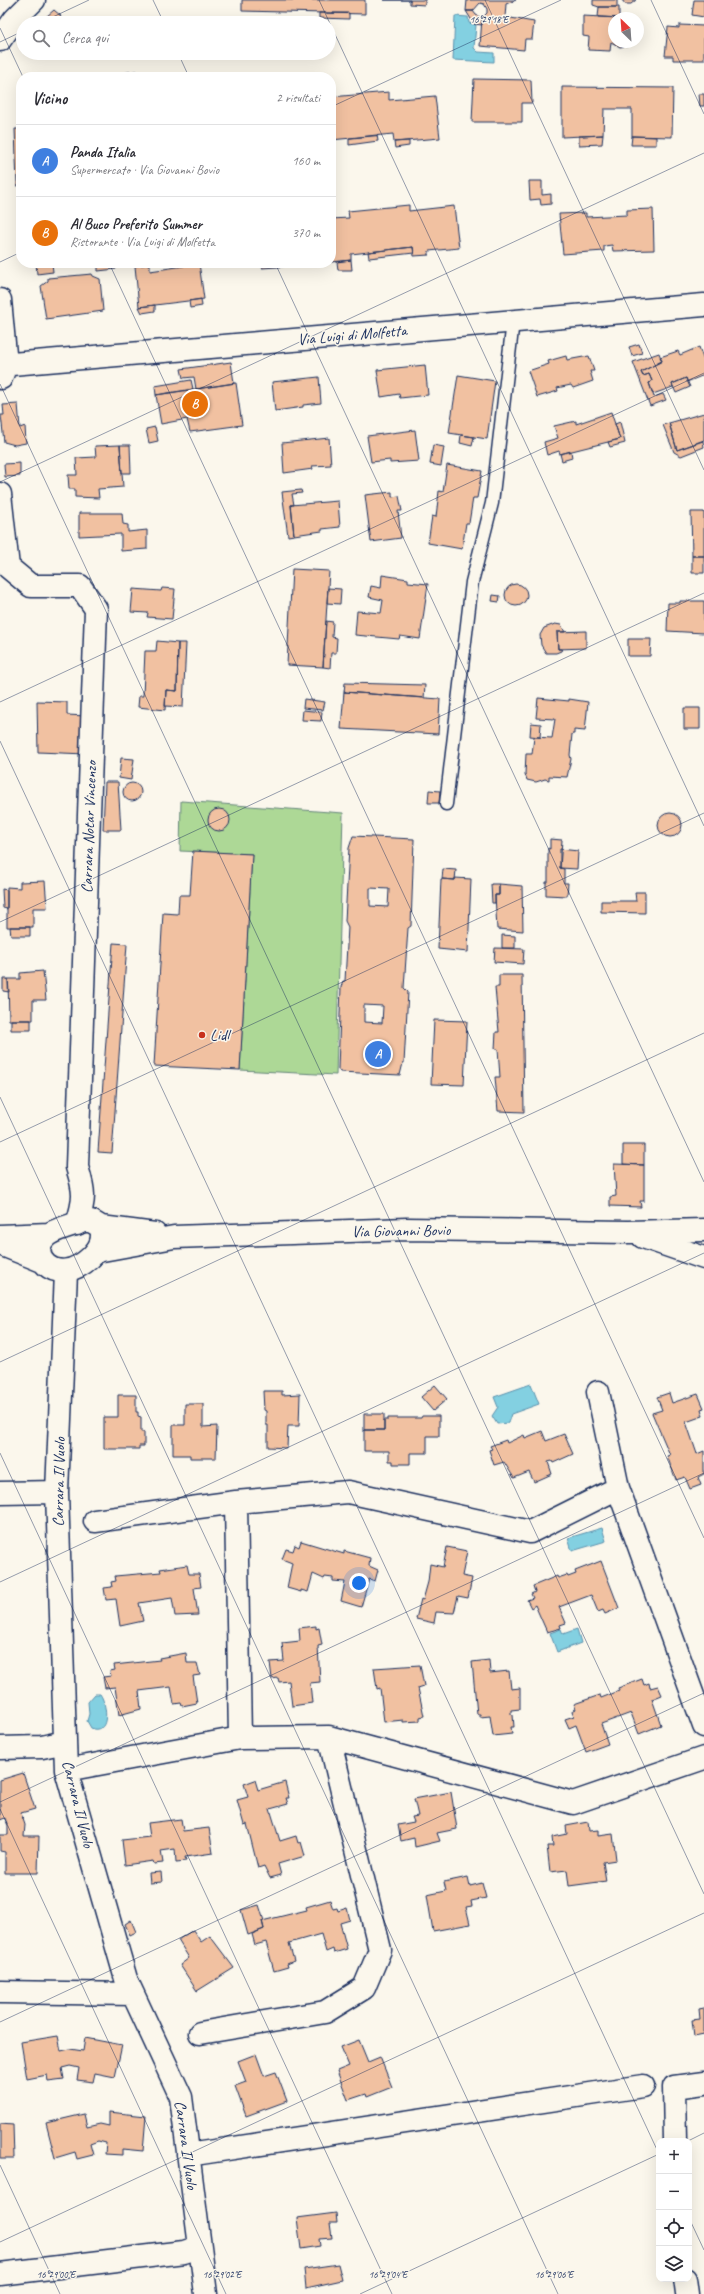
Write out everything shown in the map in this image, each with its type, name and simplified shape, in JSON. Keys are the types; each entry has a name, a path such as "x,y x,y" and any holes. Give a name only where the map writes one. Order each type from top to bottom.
{"street":[{"path":"19,16 34,0"},
{"path":"0,40 16,19"},
{"path":"0,300 2,370"},
{"name":"Via Luigi di Molfetta","path":"2,370 513,320 704,305"},
{"name":"Carrara Notar Vincenzo","path":"0,494 8,567 31,586 80,586 96,609 77,1168 84,1189 85,1200 77,1224"},
{"path":"0,1236 49,1234 77,1224 91,1221 101,1227 174,1237"},
{"path":"0,1244 42,1261 49,1267 66,1272 85,1262 97,1251 102,1239 101,1227"},
{"name":"Via Giovanni Bovio","path":"174,1237 407,1229 628,1232 704,1230"},
{"name":"Via Giovanni Bovio","path":"628,1232 704,1258"},
{"path":"42,1261 40,1245 49,1234"},
{"path":"97,1251 174,1237"},
{"name":"Carrara Il Vuolo","path":"66,1272 57,1492 66,1770 126,1979 181,2097 206,2294"},
{"path":"598,1392 618,1488 704,1726"},
{"path":"95,1521 236,1502 348,1492 530,1532 618,1488"},
{"path":"0,1492 57,1492"},
{"path":"236,1502 240,1738"},
{"path":"200,2033 324,2012 364,1988 380,1950 329,1737"},
{"path":"66,1770 240,1738 329,1737 572,1803 704,1758"},
{"path":"0,1748 42,1748 65,1742"},
{"path":"0,1992 132,1994"},
{"path":"675,2138 674,2087 704,2083"},
{"path":"188,2155 643,2086"},
{"path":"0,2274 184,2252 199,2247"},
{"path":"685,2282 687,2294"}],"lane":[{"path":"446,804 472,582 492,503 513,320"}],"green space":[{"path":"181,801 343,813 336,1075 240,1070 252,854 180,851"}],"water":[{"path":"455,16 468,17 469,23 476,25 474,48 478,52 494,53 494,62 453,60"},
{"path":"531,1384 539,1404 511,1414 508,1423 497,1424 492,1416 498,1407 494,1397"},
{"path":"602,1528 606,1541 572,1551 568,1538"},
{"path":"561,1629 563,1634 577,1629 581,1643 557,1652 550,1633"},
{"path":"95,1694 100,1694 106,1711 106,1717 102,1727 97,1729 91,1728 87,1721 89,1714 88,1702"}],"building":[{"path":"242,0 365,0 365,14 242,11"},
{"path":"410,0 425,0 425,5 410,4"},
{"path":"467,0 516,0 506,4 505,17 534,22 532,39 525,39 524,50 480,46 482,18 487,13 487,9 484,4 480,3 473,11 466,11"},
{"path":"593,0 617,0 617,7 599,7 593,5"},
{"path":"622,0 636,0 631,4 625,4"},
{"path":"694,0 704,0 704,17 692,15"},
{"path":"599,7 619,7 619,12 608,12 608,17 598,17"},
{"path":"54,10 61,16 47,16"},
{"path":"466,11 473,11 476,15 482,18 482,25 474,24"},
{"path":"319,13 349,13 349,19 336,19 336,16 319,16"},
{"path":"583,16 608,17 608,48 610,48 610,51 588,50 589,37 583,36"},
{"path":"679,25 704,26 704,60 673,60 673,56 665,56 668,27 679,28"},
{"path":"474,79 531,80 532,103 522,103 522,122 472,122"},
{"path":"562,87 673,88 672,137 632,136 632,109 604,109 603,135 562,137"},
{"path":"389,92 389,100 435,96 440,138 394,142 393,134 336,140 336,97"},
{"path":"699,94 704,94 704,106 700,106"},
{"path":"15,129 16,129 16,158"},
{"path":"377,135 378,141 349,145 349,138"},
{"path":"603,135 602,144 579,145 579,136"},
{"path":"632,136 656,137 656,145 631,145"},
{"path":"409,141 409,146 395,148 394,142"},
{"path":"529,181 542,181 542,195 551,194 551,204 541,205 540,199 530,200"},
{"path":"409,205 409,211 454,206 459,248 429,251 429,255 414,256 413,247 351,254 351,260 336,262 336,219 349,218 348,211"},
{"path":"653,209 654,250 613,251 612,245 604,246 604,251 563,254 559,214 586,213 586,217 627,215 627,210"},
{"path":"413,247 414,253 369,258 368,252"},
{"path":"351,260 352,270 338,270 337,262"},
{"path":"36,268 53,268 53,272 37,274"},
{"path":"98,268 116,268 116,269 98,271"},
{"path":"135,268 150,268 150,271 170,268 200,268 204,299 139,307"},
{"path":"92,274 100,279 103,311 46,319 41,286 48,281 48,278"},
{"path":"201,299 202,306 190,308 189,301"},
{"path":"155,305 155,311 142,313 139,307"},
{"path":"639,344 642,353 632,356 629,347"},
{"path":"699,347 704,361 704,375 687,382 686,378 672,384 673,387 653,394 649,383 652,381 649,374 643,376 641,372 662,361 660,357 678,351 680,355"},
{"path":"659,353 662,361 641,372 643,376 649,374 652,381 649,383 654,397 663,394 666,400 650,406 633,362"},
{"path":"566,356 567,360 589,356 594,371 590,371 593,381 573,388 571,385 557,388 558,391 537,397 528,371 549,364 548,361"},
{"path":"231,362 234,383 196,389 194,377 183,378 181,369"},
{"path":"425,365 428,395 400,398 399,394 381,397 377,370"},
{"path":"458,375 495,381 487,439 449,433"},
{"path":"319,377 321,403 275,411 272,382"},
{"path":"686,378 690,387 676,393 672,384"},
{"path":"191,380 193,389 156,395 155,386"},
{"path":"236,383 242,425 190,432 187,419 161,424 156,395"},
{"path":"18,404 20,428 25,426 26,443 15,445 4,442 1,415 4,415 3,405"},
{"path":"611,412 620,439 560,454 559,451 547,455 544,442 558,438 554,426 576,421 576,424"},
{"path":"704,413 704,440 677,450 669,423"},
{"path":"620,422 625,443 610,447 608,442 620,439 615,424"},
{"path":"669,423 677,450 703,441 704,447 681,456 674,452 663,425"},
{"path":"155,427 158,441 149,443 146,429"},
{"path":"415,430 419,461 390,463 390,460 371,462 367,436"},
{"path":"461,435 474,437 472,446 460,443"},
{"path":"329,438 331,465 312,466 313,469 284,473 282,443"},
{"path":"120,445 123,487 98,489 99,498 75,497 75,489 69,489 68,475 77,475 76,458 96,457 95,446"},
{"path":"120,445 130,445 131,473 122,473"},
{"path":"433,445 444,447 441,466 430,464"},
{"path":"571,451 572,458 562,461 560,454"},
{"path":"20,463 20,476 5,477 4,464"},
{"path":"447,465 482,471 477,498 473,498 469,523 466,523 462,549 428,543 432,516 436,517 439,491 443,492"},
{"path":"301,490 302,493 292,494 294,505 291,505 294,535 288,536 282,492"},
{"path":"392,492 392,497 399,496 402,511 398,511 401,538 371,542 365,495"},
{"path":"338,501 340,527 294,535 291,505"},
{"path":"691,512 704,512 704,556 692,556"},
{"path":"79,513 122,513 123,524 128,525 128,532 147,530 147,549 121,551 121,534 79,536"},
{"path":"692,556 704,556 704,573 692,573"},
{"path":"292,569 329,571 323,667 287,665"},
{"path":"382,575 408,579 408,582 428,584 420,639 400,636 399,639 355,635 357,611 381,613 383,600 369,597 371,586 381,588"},
{"path":"512,584 520,584 527,591 527,599 520,606 512,606 505,599 505,591"},
{"path":"162,588 175,589 172,619 147,617 148,613 131,612 133,589 161,591"},
{"path":"328,588 341,589 340,604 327,603"},
{"path":"493,595 500,596 499,602 492,601"},
{"path":"680,601 704,601 704,633 667,631 668,603 680,603"},
{"path":"326,621 333,622 332,637 337,638 336,653 331,653 330,668 323,667"},
{"path":"555,624 561,625 565,632 557,632 558,649 562,649 556,653 546,653 541,645 540,635 544,628"},
{"path":"586,631 586,648 558,649 557,632"},
{"path":"628,639 651,639 650,656 628,656"},
{"path":"157,641 178,643 177,691 166,690 165,710 138,707 139,696 143,696 145,651 156,651"},
{"path":"178,643 186,643 183,707 165,706 166,690 177,691"},
{"path":"345,683 425,685 424,698 344,692"},
{"path":"344,692 440,699 438,734 341,729"},
{"path":"538,698 569,701 569,699 588,702 585,731 574,730 574,734 572,734 571,759 567,777 549,776 549,780 545,779 536,782 527,780 525,774 526,754 532,754 534,737 552,738 555,719 536,718"},
{"path":"304,699 325,702 323,710 303,708"},
{"path":"37,701 67,702 67,715 86,716 86,754 38,752"},
{"path":"684,708 700,708 700,729 684,729"},
{"path":"303,710 322,712 321,721 302,720"},
{"path":"531,723 541,724 540,737 530,736"},
{"path":"121,758 134,759 131,780 119,778"},
{"path":"105,782 118,782 121,830 103,830"},
{"path":"132,783 136,784 140,788 140,796 136,800 132,801 128,800 124,796 123,792 124,788 128,784"},
{"path":"429,790 440,791 439,803 428,803"},
{"path":"219,809 227,812 230,820 227,828 219,831 211,828 208,820 211,812"},
{"path":"670,813 675,814 681,820 681,830 675,836 670,837 665,836 659,830 658,825 659,820 665,814"},
{"path":"353,836 414,839 411,926 408,928 404,988 408,992 404,1063 400,1075 340,1072 338,1069 341,987 343,981 345,981 348,927 345,921 349,848","holes":["370,888 389,889 388,907 370,906","364,1005 383,1006 382,1023 364,1022"]},
{"path":"550,839 562,840 560,868 564,869 564,883 568,883 567,896 546,895 546,882 548,882 548,848 550,849"},
{"path":"560,849 578,851 577,869 560,868"},
{"path":"193,851 252,854 240,1070 154,1066 163,913 178,914 179,895 190,895"},
{"path":"443,869 456,870 455,880 442,879"},
{"path":"455,878 471,879 468,952 438,949 441,879 455,880"},
{"path":"45,881 47,908 33,908 33,927 7,927 7,887 20,888 20,882"},
{"path":"491,884 499,884 499,895 495,895 495,903 492,903"},
{"path":"499,884 522,886 523,931 497,929 495,895 499,895"},
{"path":"2,889 7,890 7,909 3,908"},
{"path":"635,892 645,892 645,913 601,912 601,901 636,901"},
{"path":"10,927 30,927 30,936 11,936"},
{"path":"502,935 515,936 515,948 502,948"},
{"path":"113,943 127,944 112,1153 98,1152"},
{"path":"495,948 524,949 523,964 494,962"},
{"path":"43,971 46,1000 33,1000 33,1020 9,1020 8,979 20,979 20,973"},
{"path":"499,975 522,975 524,1112 498,1111 495,1077 500,1077 498,1049 495,1049 496,1032 499,1032 495,987 499,987"},
{"path":"3,979 8,979 9,992 3,991"},
{"path":"11,1020 31,1020 31,1030 11,1030"},
{"path":"434,1020 467,1021 464,1085 431,1084"},
{"path":"623,1145 644,1145 644,1165 623,1164"},
{"path":"614,1164 644,1165 644,1201 640,1201 641,1207 610,1206 610,1197 616,1196"},
{"path":"435,1385 447,1399 433,1411 421,1397"},
{"path":"263,1391 282,1391 282,1395 300,1394 299,1426 288,1426 287,1448 268,1447 268,1425 266,1425 266,1411 264,1410"},
{"path":"669,1393 672,1403 698,1394 704,1408 701,1409 703,1416 686,1422 697,1454 704,1451 704,1474 698,1477 701,1485 690,1489 685,1477 676,1480 667,1456 670,1455 652,1413 662,1410 657,1397"},
{"path":"118,1395 136,1395 136,1412 138,1412 138,1416 141,1417 141,1432 144,1432 144,1446 139,1446 139,1449 104,1449 104,1417 118,1417"},
{"path":"185,1404 203,1404 203,1427 217,1426 216,1458 190,1458 190,1455 173,1455 173,1425 185,1425"},
{"path":"364,1414 384,1414 384,1430 364,1430"},
{"path":"422,1416 439,1416 439,1436 427,1436 427,1453 410,1453 410,1464 393,1464 393,1461 389,1461 389,1451 364,1451 364,1430 384,1430 384,1420 388,1420 388,1418 421,1418"},
{"path":"542,1431 546,1441 564,1434 573,1454 553,1463 552,1461 548,1462 552,1474 534,1482 529,1472 514,1478 504,1462 494,1465 489,1450 492,1449 490,1446 506,1440 507,1443 524,1435 525,1438"},
{"path":"301,1541 344,1554 344,1551 370,1558 369,1566 378,1570 375,1581 369,1579 361,1607 341,1601 345,1582 333,1581 333,1578 325,1577 324,1579 313,1574 308,1592 301,1590 301,1592 287,1588 292,1563 282,1559 286,1549 293,1551 295,1545 299,1547"},
{"path":"447,1547 467,1551 462,1576 472,1578 468,1598 458,1596 454,1613 436,1612 434,1623 416,1619 421,1599 423,1600 428,1582 430,1564 443,1567"},
{"path":"601,1561 619,1608 605,1614 603,1610 598,1612 591,1595 559,1607 566,1623 560,1625 561,1628 547,1632 535,1605 531,1608 527,1600 533,1598 531,1594 535,1592 533,1586 557,1576 558,1578 567,1575 568,1577 576,1574 575,1571"},
{"path":"187,1565 189,1574 199,1574 201,1587 194,1588 198,1615 175,1616 172,1598 139,1603 143,1621 120,1626 116,1599 106,1600 104,1588 112,1587 111,1582 116,1581 115,1576 161,1572 160,1569"},
{"path":"316,1626 316,1629 319,1628 322,1645 318,1646 320,1682 310,1683 312,1703 292,1706 289,1681 279,1682 278,1678 272,1679 270,1662 284,1661 282,1643 300,1641 299,1628"},
{"path":"186,1653 187,1663 197,1663 200,1675 193,1676 197,1703 182,1706 181,1703 174,1704 171,1687 139,1691 141,1709 119,1715 115,1687 105,1688 103,1677 111,1676 110,1671 115,1670 114,1665 160,1660 159,1658"},
{"path":"489,1660 490,1673 509,1671 511,1689 520,1688 520,1709 511,1710 514,1727 511,1727 512,1734 493,1736 490,1716 480,1717 480,1714 477,1714 472,1662"},
{"path":"420,1665 424,1686 418,1688 424,1716 420,1717 420,1721 403,1722 403,1720 384,1722 380,1688 377,1689 374,1668"},
{"path":"642,1679 644,1685 649,1683 650,1688 658,1686 662,1695 652,1699 661,1725 639,1734 631,1713 601,1724 608,1744 586,1752 576,1725 569,1728 565,1719 574,1716 572,1711 576,1709 574,1704 600,1695 601,1698 619,1691 618,1688"},
{"path":"23,1773 35,1809 21,1813 25,1825 24,1836 39,1836 38,1873 5,1873 5,1852 0,1851 0,1835 8,1835 8,1826 5,1818 0,1820 0,1780"},
{"path":"255,1780 258,1790 285,1782 289,1798 286,1798 288,1804 270,1809 280,1841 296,1836 298,1843 301,1842 305,1856 278,1864 281,1875 270,1878 264,1866 258,1868 247,1824 244,1825 237,1800 248,1797 244,1784"},
{"path":"451,1792 457,1829 437,1833 440,1841 415,1847 414,1838 401,1841 398,1825 414,1822 412,1817 418,1816 414,1799"},
{"path":"181,1819 183,1831 209,1828 213,1853 185,1857 186,1861 176,1862 175,1849 161,1851 163,1863 154,1864 153,1861 125,1865 122,1840 150,1837 148,1823"},
{"path":"588,1822 589,1831 598,1830 598,1836 613,1834 616,1860 603,1862 606,1881 569,1886 567,1870 550,1872 547,1846 553,1846 552,1837 567,1834 566,1826"},
{"path":"161,1872 162,1882 150,1883 149,1873"},
{"path":"468,1877 470,1886 482,1883 486,1898 471,1901 472,1906 466,1907 470,1924 433,1931 427,1895 446,1891 444,1882"},
{"path":"330,1900 333,1909 337,1908 338,1911 347,1908 350,1920 340,1923 347,1949 334,1953 333,1949 326,1952 321,1934 289,1943 294,1961 287,1964 288,1967 274,1971 266,1942 255,1945 252,1934 264,1929 262,1921 307,1910 306,1907"},
{"path":"259,1905 264,1921 262,1921 264,1929 248,1935 241,1910"},
{"path":"131,1920 136,1932 130,1935 125,1924"},
{"path":"193,1930 201,1942 210,1936 234,1968 197,1991 180,1965 189,1958 178,1940"},
{"path":"704,2008 704,2034 694,2036 692,2020 700,2019 699,2009"},
{"path":"58,2036 61,2051 70,2049 83,2051 85,2038 122,2045 115,2077 95,2073 93,2082 77,2080 79,2068 70,2066 62,2068 64,2079 48,2081 47,2075 27,2079 21,2042"},
{"path":"359,2040 368,2062 380,2057 392,2087 367,2097 366,2094 348,2100 337,2071 349,2066 341,2047"},
{"path":"256,2054 264,2076 276,2072 287,2101 246,2116 235,2086 246,2082 238,2061"},
{"path":"109,2112 146,2116 143,2151 122,2149 122,2155 105,2154 106,2143 98,2141 90,2144 93,2155 77,2159 75,2152 55,2158 46,2123 84,2114 87,2127 100,2124 109,2126"},
{"path":"0,2124 13,2125 14,2158 0,2158"},
{"path":"336,2213 337,2223 330,2223 332,2238 319,2239 320,2246 301,2249 297,2218"},
{"path":"338,2264 342,2280 306,2288 304,2269"}],"place":[{"name":"Al Buco Preferito Summer","path":"195,404"},
{"name":"Lidl","path":"202,1035"},
{"name":"Panda Italia","path":"378,1054"}]}
